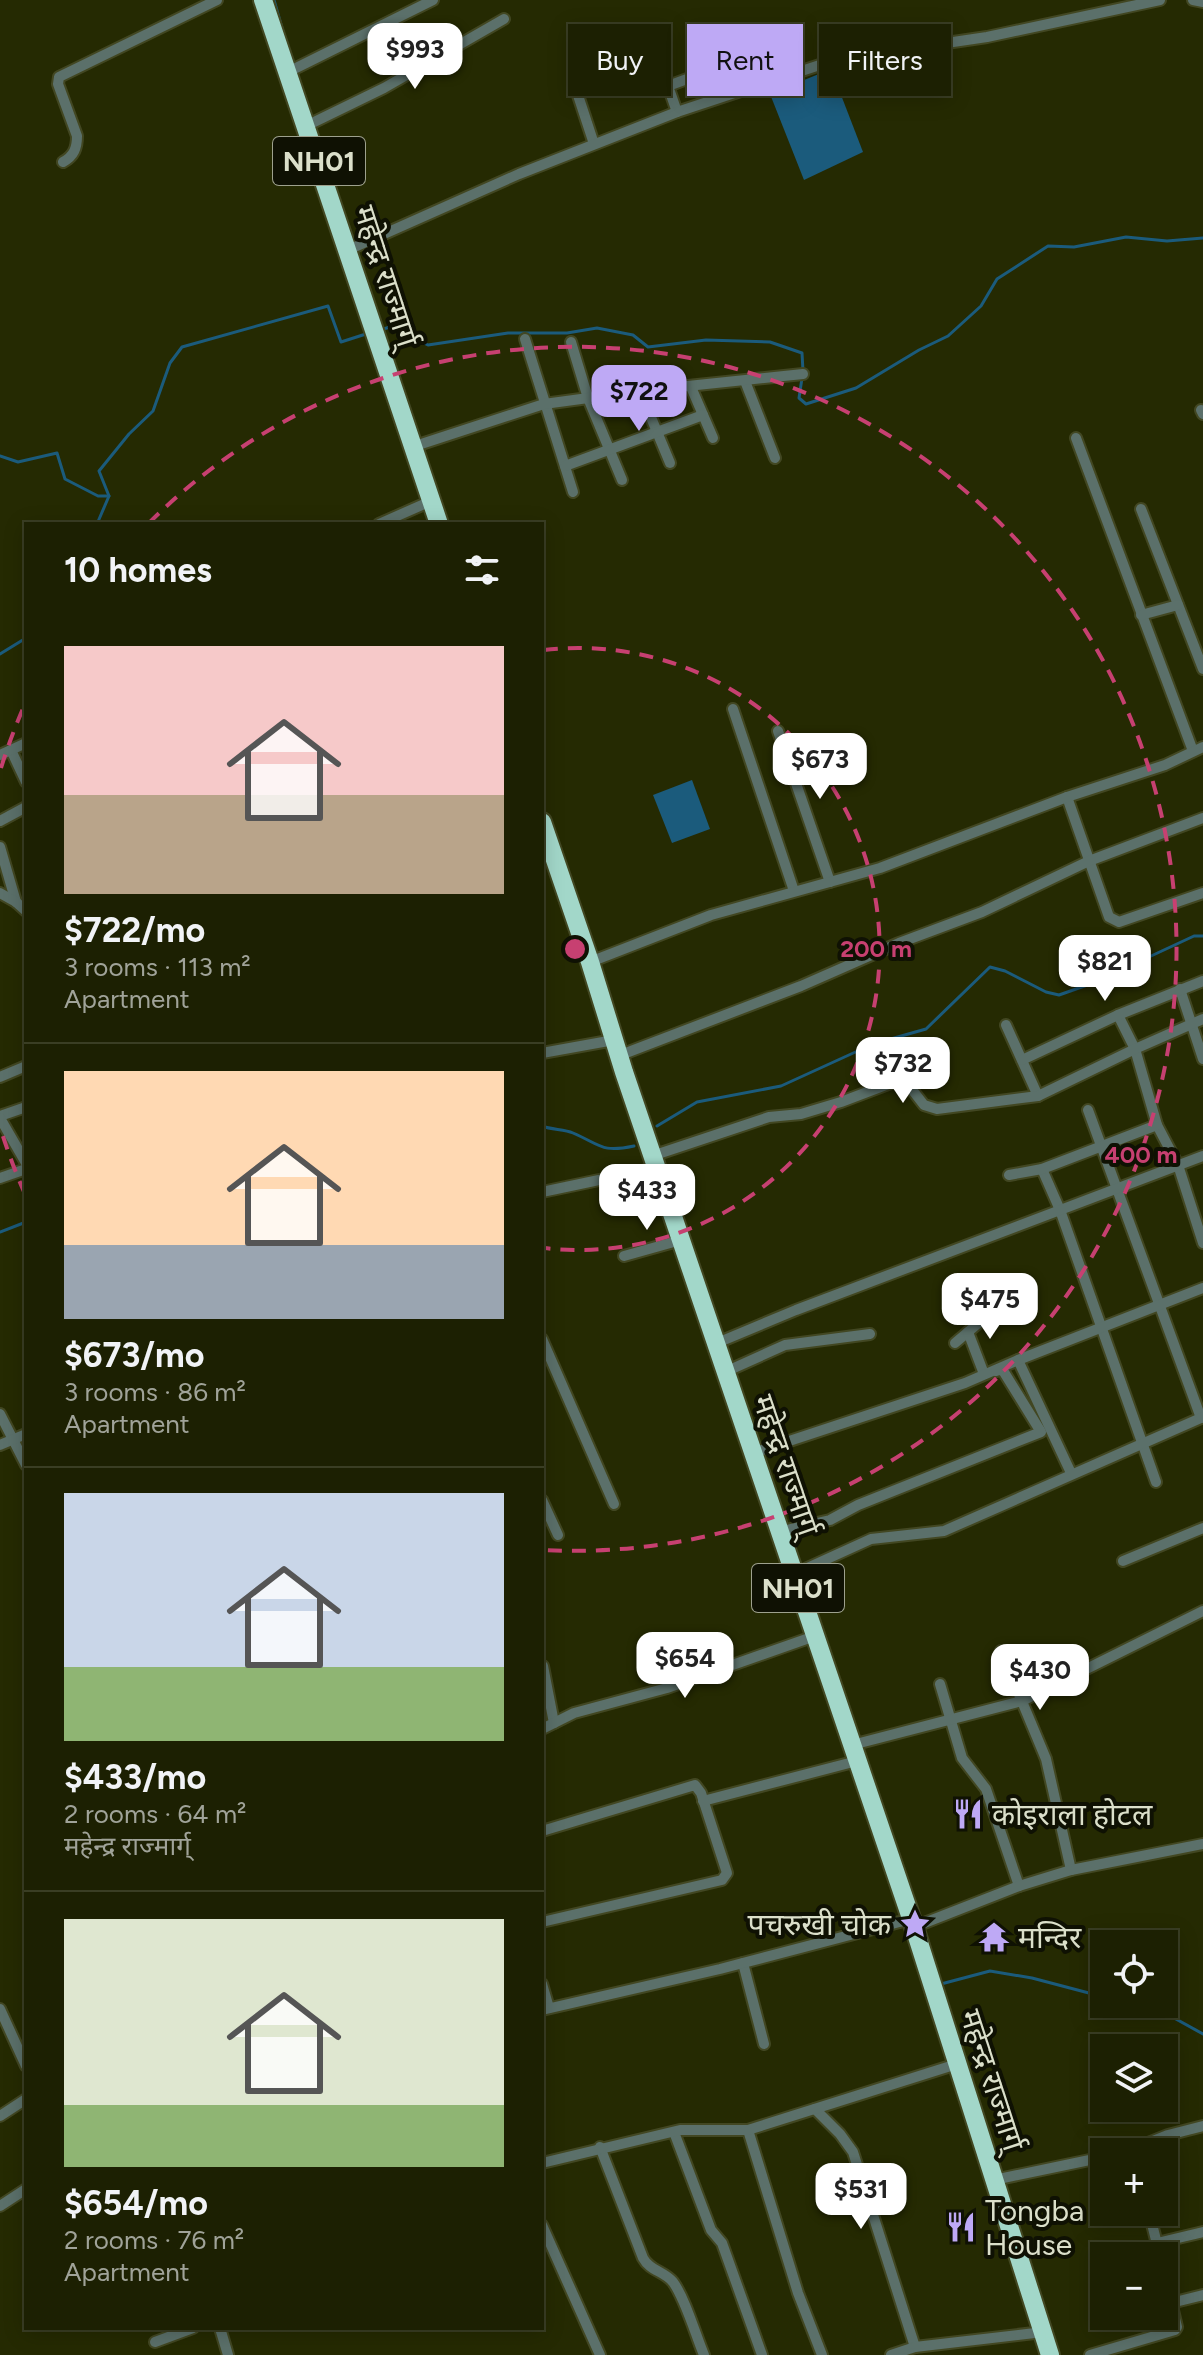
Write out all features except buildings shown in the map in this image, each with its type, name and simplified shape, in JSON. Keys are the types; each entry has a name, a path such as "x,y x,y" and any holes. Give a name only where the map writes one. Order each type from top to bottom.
{"highway":[{"name":"महेन्द्र राज्मार्ग्","path":"263,0 438,522"},
{"name":"महेन्द्र राज्मार्ग्","path":"544,828 778,1532 912,1923 1050,2355"}],"street":[{"path":"63,162 72,157 77,136 58,84 59,77 217,0"},
{"path":"288,72 433,0"},
{"path":"348,250 519,174 750,84 838,59 987,37 1160,0"},
{"path":"1193,0 1203,2"},
{"path":"306,126 384,88 504,19"},
{"path":"677,112 668,86 687,79"},
{"path":"578,96 594,144"},
{"path":"525,339 573,492"},
{"path":"571,342 588,398 622,480"},
{"path":"412,447 544,404 803,374"},
{"path":"745,381 775,458"},
{"path":"691,387 713,438"},
{"path":"640,391 670,463"},
{"path":"565,466 703,415"},
{"path":"590,962 711,915 880,868 1067,797 1165,765 1198,749 1141,615 1076,438"},
{"path":"384,522 431,501"},
{"path":"1141,509 1203,669"},
{"path":"1141,615 1178,605"},
{"path":"733,709 794,891"},
{"path":"778,731 830,882"},
{"path":"0,755 24,744"},
{"path":"11,750 24,778"},
{"path":"1067,797 1109,917 1114,921 1119,922 1203,893"},
{"path":"0,821 24,808"},
{"path":"544,1053 616,1048 761,1002 899,943 982,912 1089,861 1203,818"},
{"path":"0,847 16,902"},
{"path":"0,893 24,909"},
{"path":"1022,1060 1118,1015 1203,981"},
{"path":"1180,989 1198,1022 1203,1059"},
{"path":"1118,1015 1135,1049 1157,1125 1178,1165 1203,1243"},
{"path":"544,1191 654,1162 769,1117 801,1114 891,1083 901,1082 910,1087 924,1105 937,1109 1038,1096 1198,1022"},
{"path":"1006,1025 1038,1096"},
{"path":"0,1077 24,1067"},
{"path":"24,1108 0,1117 24,1162"},
{"path":"794,1574 871,1539 944,1531 1202,1418 1088,1110"},
{"path":"1009,1175 1042,1169 1157,1125"},
{"path":"717,1343 796,1310 1203,1156"},
{"path":"0,1178 24,1167"},
{"path":"1042,1169 1060,1210 1156,1482"},
{"path":"624,1256 681,1240"},
{"path":"965,1383 1203,1288"},
{"path":"955,1343 995,1309"},
{"path":"968,1332 984,1374"},
{"path":"725,1372 785,1345 870,1334"},
{"path":"544,1344 614,1504"},
{"path":"1018,1360 1071,1473"},
{"path":"753,1453 1002,1369 1041,1432 858,1505 830,1520 778,1532"},
{"path":"0,1414 24,1461"},
{"path":"0,1445 24,1435"},
{"path":"544,1504 558,1535"},
{"path":"1123,1561 1203,1528"},
{"path":"703,1801 949,1719 1022,1701 1203,1611"},
{"path":"544,1728 574,1713 667,1688 815,1636"},
{"path":"1001,1651 1046,1759 1071,1870"},
{"path":"544,1671 554,1723"},
{"path":"940,1684 962,1758 986,1789 1019,1886"},
{"path":"544,1830 690,1785 698,1787 727,1873 725,1879 544,1922"},
{"path":"545,2009 912,1923 1071,1870 1203,1844"},
{"path":"743,1963 764,2044"},
{"path":"0,2009 24,2062"},
{"path":"544,2162 674,2132 748,2130 957,2064"},
{"path":"0,2116 24,2100"},
{"path":"815,2109 853,2152 915,2347"},
{"path":"1161,2138 1203,2126"},
{"path":"748,2130 798,2293 822,2355"},
{"path":"674,2132 711,2230 722,2243 762,2355"},
{"path":"600,2147 643,2258 651,2269 674,2284 704,2355"},
{"path":"994,2180 1090,2160"},
{"path":"0,2206 24,2190"},
{"path":"544,2229 600,2355"},
{"path":"1161,2242 1203,2232"},
{"path":"1178,2301 1203,2295"},
{"path":"155,2342 188,2330"},
{"path":"221,2330 228,2355"},
{"path":"1090,2355 1175,2330"},
{"path":"891,2355 915,2347 1043,2332"}],"water":[{"path":"819,74 819,96 841,96 863,152 804,180 771,96 803,96 803,80"},
{"path":"692,780 710,829 672,843 653,795"}],"waterway":[{"path":"274,0 284,35"},
{"path":"802,378 799,398 806,404 856,388 948,336 981,306 997,279 1048,246 1074,247 1126,237 1167,241 1203,238"},
{"path":"98,522 109,496 99,471 129,434 153,411 170,363 182,347 328,306 341,342 369,333"},
{"path":"380,330 390,327 428,345 508,333 567,333 597,328 633,335 648,347 706,340 770,342 802,353 803,371"},
{"path":"0,456 18,462 57,453 65,479 98,496 109,496"},
{"path":"0,654 24,639"},
{"path":"657,1126 697,1102 781,1086 873,1044 926,1029 990,967 1059,995 1093,983 1194,936 1203,936"},
{"path":"544,1126 569,1132 608,1148 634,1146"},
{"path":"0,1232 24,1223"},
{"path":"941,1984 990,1971 1090,1993"},
{"path":"1174,2018 1203,2034"}],"place":[{"name":"कोइराला होटल","path":"968,1814"},
{"name":"पचरुखी चोक","path":"915,1924"},
{"name":"मन्दिर","path":"994,1937"},
{"name":"Tongba House","path":"961,2227"}]}
